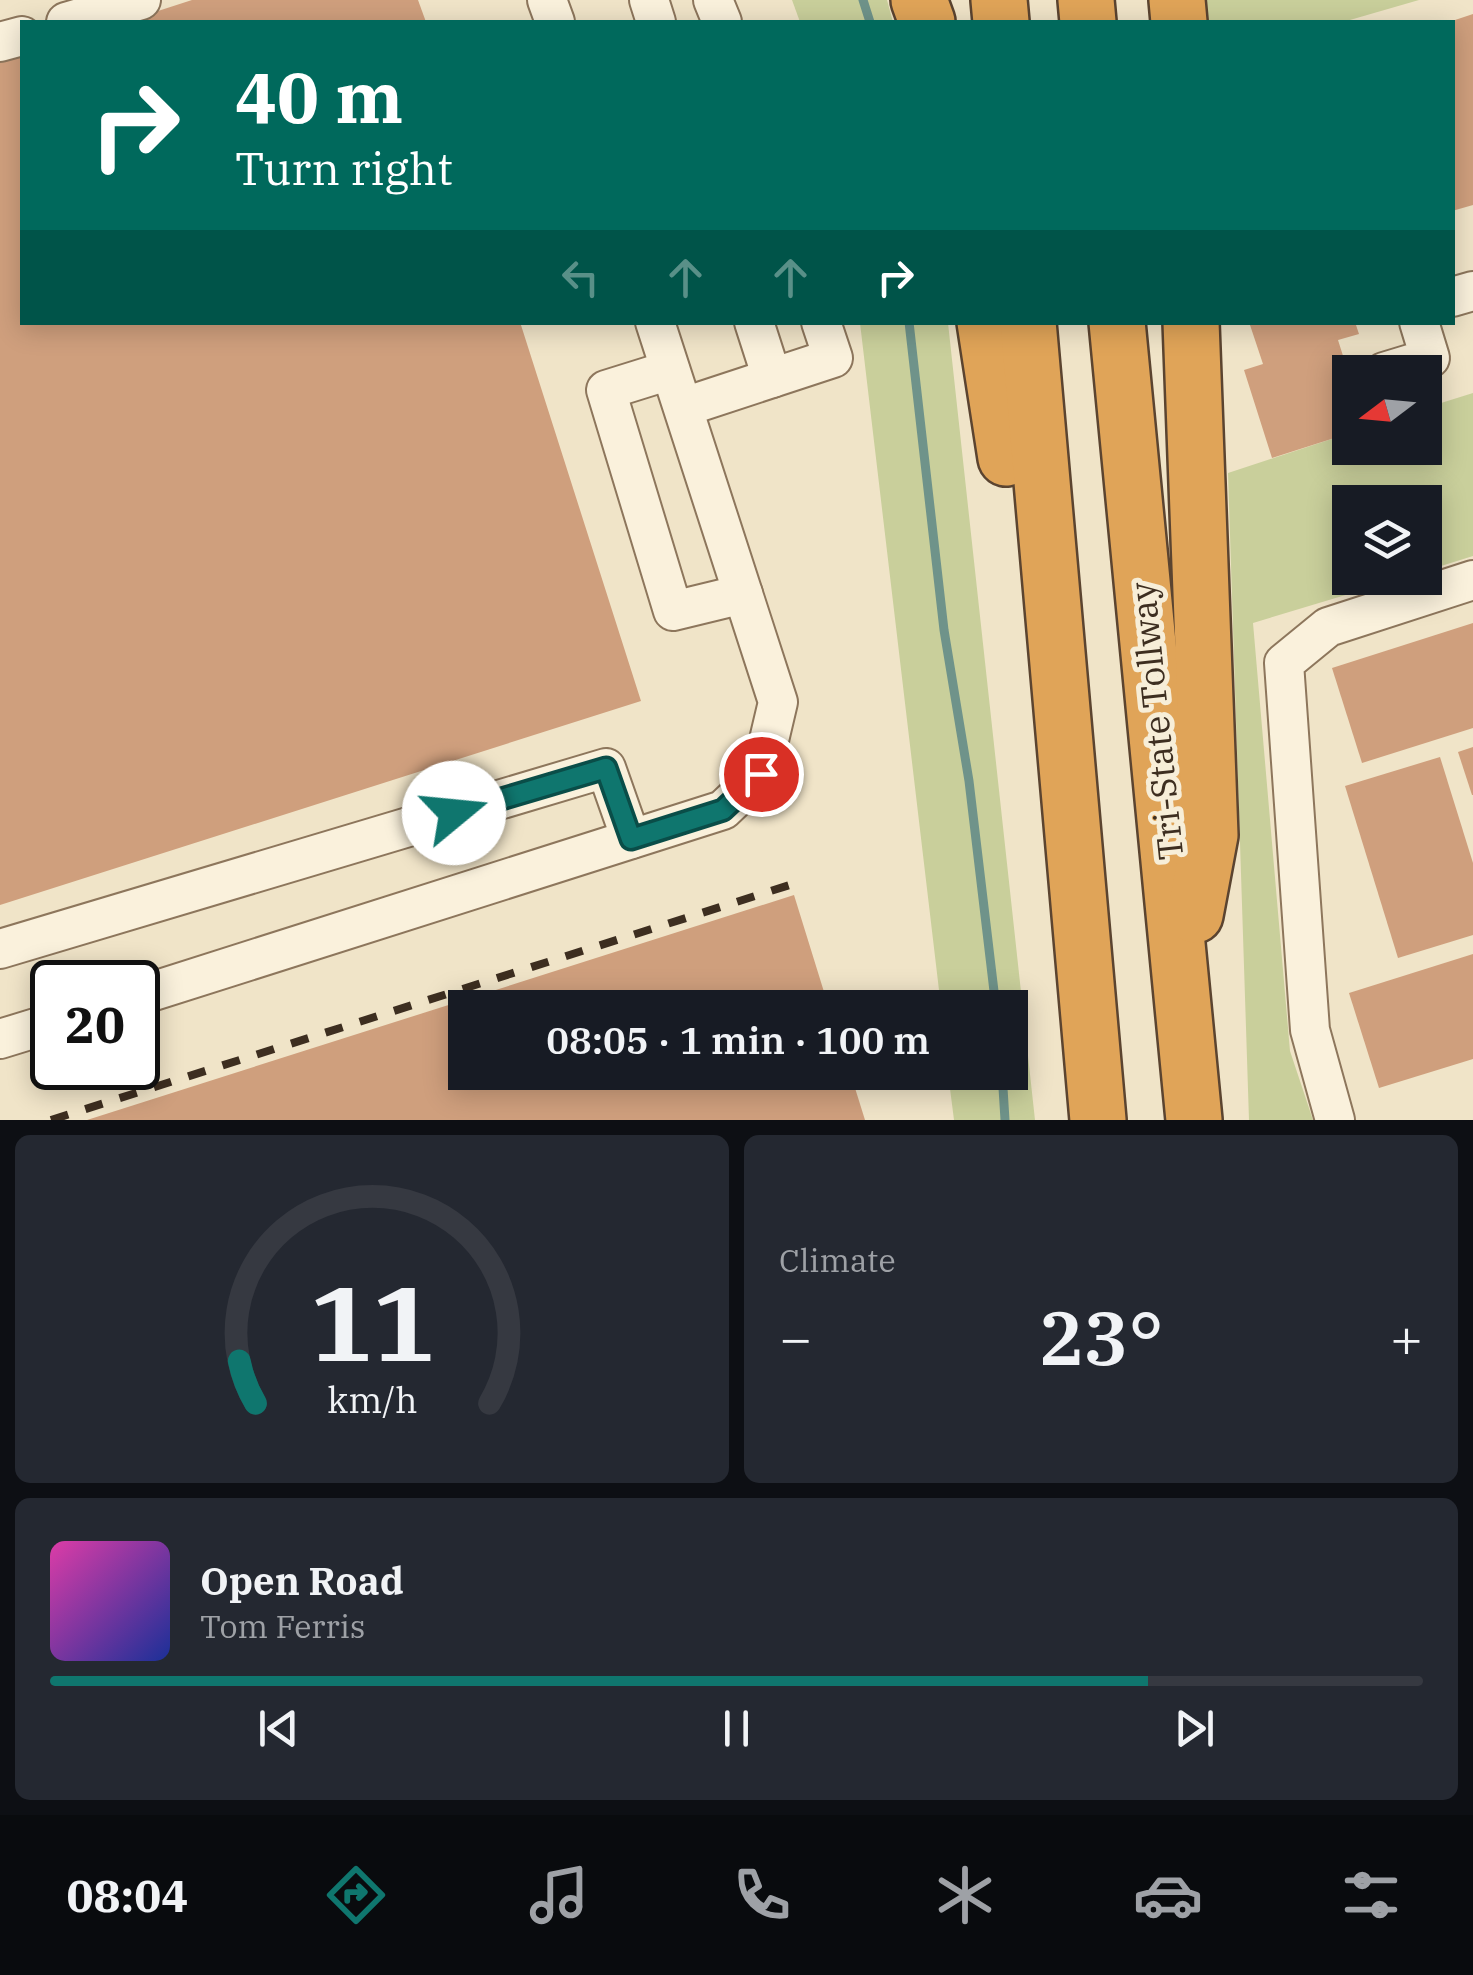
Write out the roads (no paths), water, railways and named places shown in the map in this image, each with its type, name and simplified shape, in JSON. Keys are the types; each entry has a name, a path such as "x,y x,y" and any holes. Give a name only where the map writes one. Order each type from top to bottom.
{"highway":[{"path":"986,325 1087,990"},
{"path":"1028,325 1098,1120"},
{"name":"Tri-State Tollway","path":"1117,325 1194,1120"},
{"path":"1183,977 1210,835 1191,325"}],"street":[{"path":"73,20 142,0"},
{"path":"160,989 723,810 761,774 778,702 656,325"},
{"path":"755,325 772,378"},
{"path":"1419,325 1429,355"},
{"path":"684,407 772,378 827,340"},
{"path":"670,370 606,390 674,611 743,594"},
{"path":"1334,1120 1310,1030 1284,662 1328,627 1473,580"},
{"path":"0,949 606,768 631,839"},
{"path":"0,1040 30,1030"}],"waterway":[{"path":"863,0 869,20"},
{"path":"909,325 944,630 969,781 994,990"},
{"path":"1003,1090 1005,1120"}],"railway":[{"path":"51,1120 799,882"}]}
